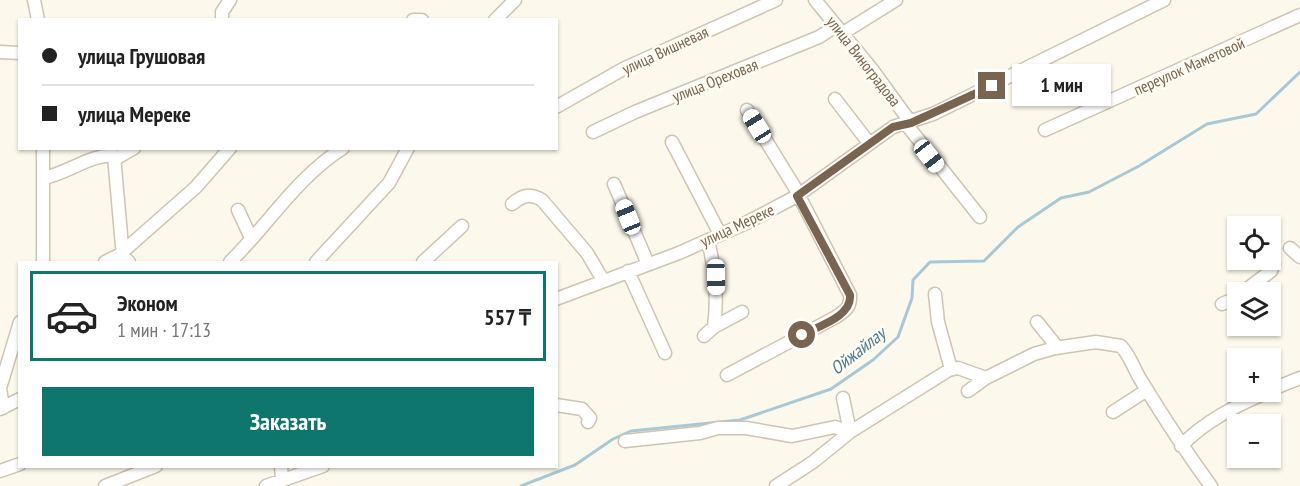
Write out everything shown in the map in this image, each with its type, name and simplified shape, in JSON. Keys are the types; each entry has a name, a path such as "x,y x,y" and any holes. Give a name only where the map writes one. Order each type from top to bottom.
{"street":[{"path":"34,0 38,18"},
{"path":"222,18 222,12 230,0"},
{"path":"497,18 515,0"},
{"name":"улица Вишневая","path":"558,106 625,68 776,0"},
{"name":"улица Виноградова","path":"816,0 980,217"},
{"name":"улица Ореховая","path":"593,132 635,111 840,30 896,0"},
{"name":"улица Мереке","path":"558,298 708,240 797,196 893,127 909,124 1044,61 1164,0"},
{"name":"переулок Маметовой","path":"1045,130 1300,15"},
{"path":"0,52 18,53"},
{"path":"836,99 869,143"},
{"path":"727,375 836,317 849,306 850,295 797,196 747,110"},
{"path":"672,142 720,234"},
{"path":"43,261 44,150"},
{"path":"115,159 131,150"},
{"path":"109,261 126,257 196,187 228,150"},
{"path":"231,261 307,175 340,150"},
{"path":"317,261 389,183 407,150"},
{"path":"43,178 60,174 94,159 110,155 115,159 126,257"},
{"path":"614,184 648,264"},
{"path":"512,204 525,195 532,194 542,200 587,253 603,280"},
{"path":"238,210 251,238"},
{"path":"424,261 462,226"},
{"path":"708,240 716,277 720,314 725,318 738,315 709,331 717,301"},
{"path":"1290,248 1300,257"},
{"path":"1257,282 1271,270"},
{"path":"628,271 665,353"},
{"path":"935,294 938,322 951,369"},
{"path":"1222,304 1227,302"},
{"path":"1037,322 1058,348"},
{"path":"18,329 0,388 1,409 18,400"},
{"path":"968,392 986,378 1034,354 1058,348 1111,343 1121,346 1128,354 1181,446 1211,486"},
{"path":"776,486 813,462 850,432 886,412 932,379 951,369 958,368 986,378"},
{"path":"1281,386 1300,378"},
{"path":"1113,412 1148,390"},
{"path":"843,398 850,432"},
{"path":"1181,446 1192,434 1247,402"},
{"path":"558,405 582,410 590,418 588,422"},
{"path":"625,441 700,433 718,428 746,428 792,436 835,427 850,432"},
{"path":"0,471 18,465"},
{"path":"105,486 151,468"},
{"path":"281,468 282,480"},
{"path":"266,486 317,468"}],"waterway":[{"name":"Ойжайлау","path":"521,486 575,465 613,439 631,431 740,420 831,389 873,360 898,337 912,298 913,280 930,262 984,261 1018,227 1061,198 1089,192 1139,166 1207,124 1256,114 1300,72"}],"route":[{"path":"802,335 845,311 851,302 850,295 797,196 893,127 933,114 992,86"}]}
